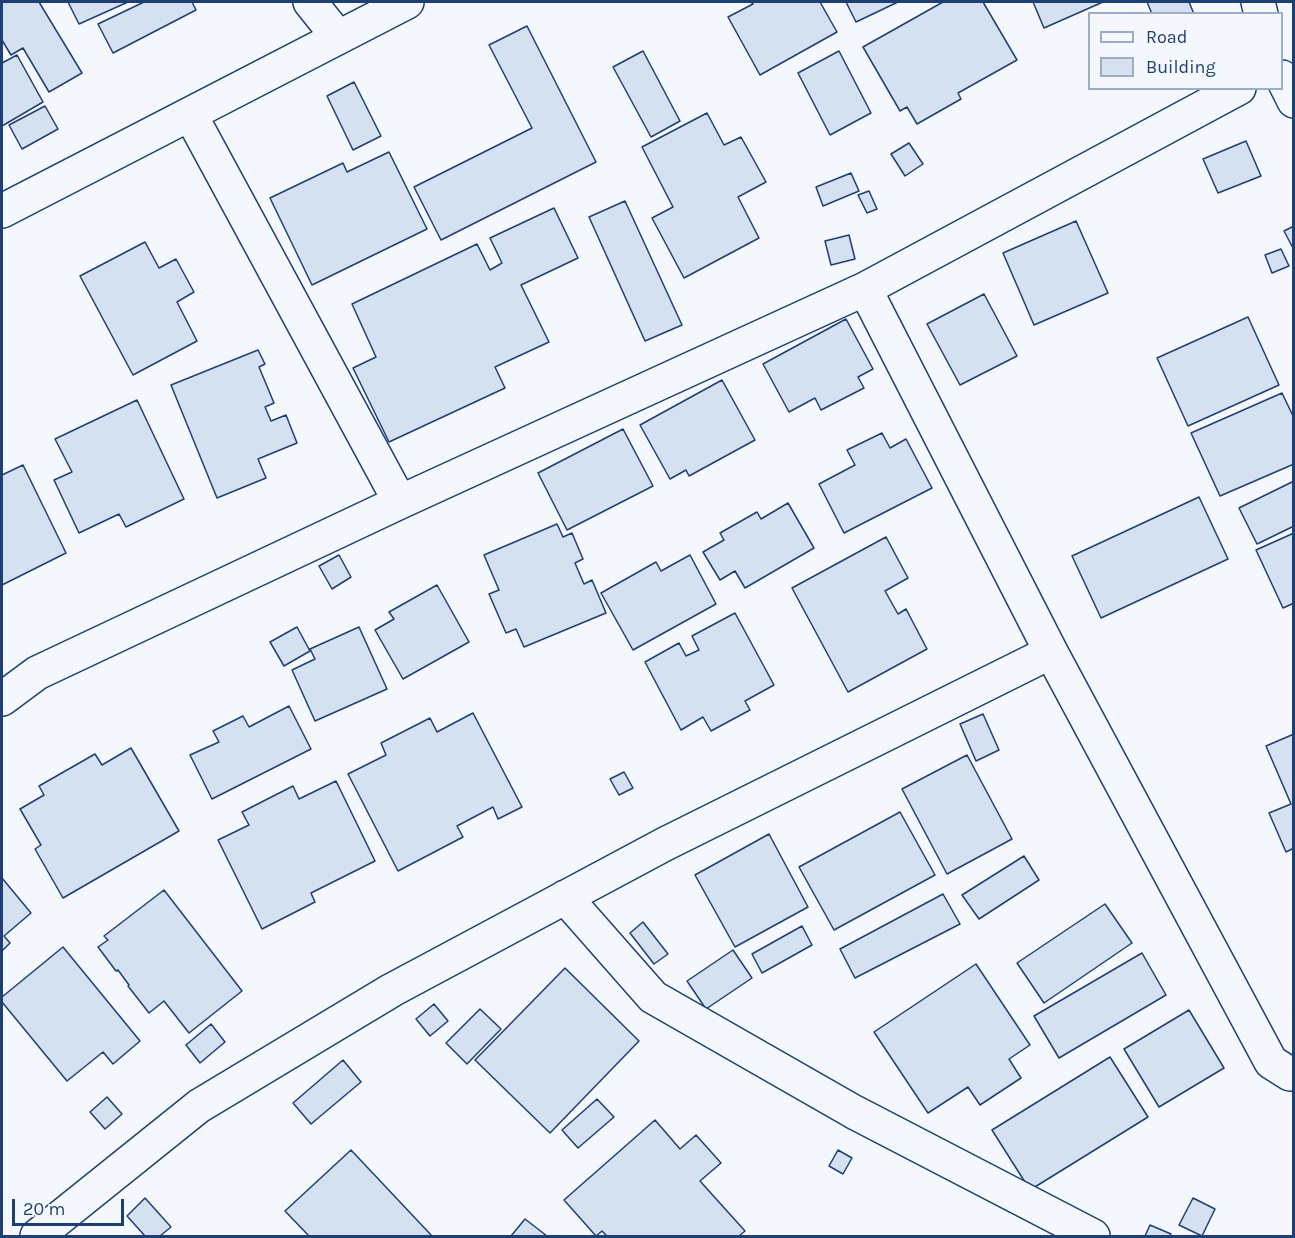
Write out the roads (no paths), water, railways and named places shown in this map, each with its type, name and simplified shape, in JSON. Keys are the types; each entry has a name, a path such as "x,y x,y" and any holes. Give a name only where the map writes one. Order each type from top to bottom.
{"street":[{"path":"310,2 338,37"},
{"path":"2,211 407,2"},
{"path":"1283,81 1293,101"},
{"path":"2,699 37,673 400,502 866,289 1235,90"},
{"path":"190,114 400,502"},
{"path":"866,289 1051,652 1271,1062 1293,1074"},
{"path":"37,1236 199,1106 392,990 675,838 1051,652"},
{"path":"565,897 653,997 854,1112 1093,1236"}]}
